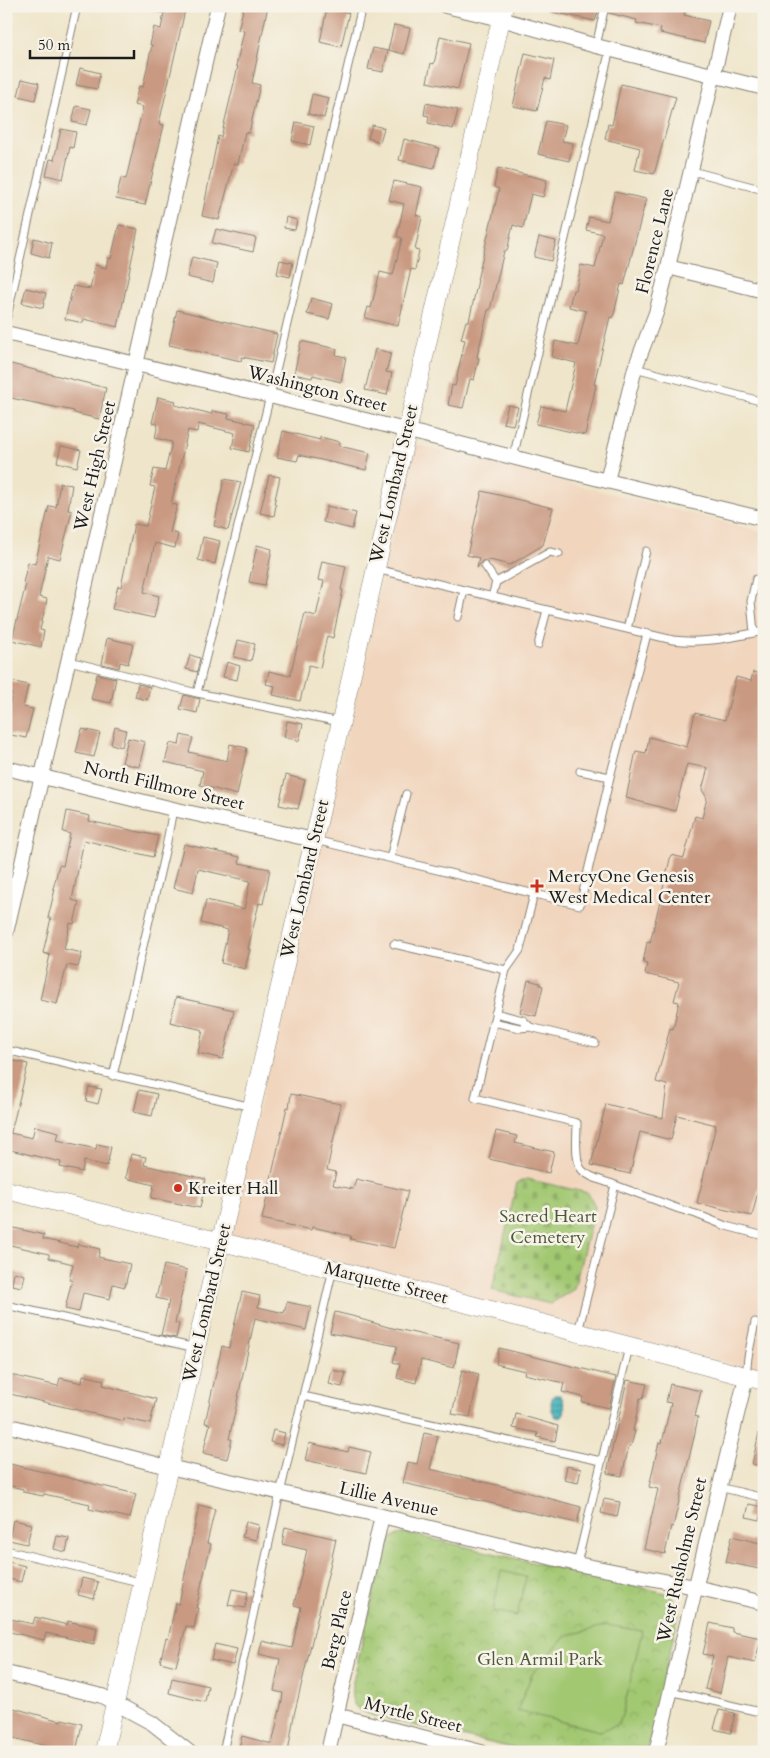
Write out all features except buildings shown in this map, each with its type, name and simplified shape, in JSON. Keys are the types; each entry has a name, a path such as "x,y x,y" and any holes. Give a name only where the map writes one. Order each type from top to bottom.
{"street":[{"name":"West High Street","path":"6,934 12,882 43,777 218,6"},
{"path":"446,6 503,13 596,46 764,88"},
{"name":"Florence Lane","path":"607,481 635,368 656,313 668,267 730,6"},
{"name":"West Lombard Street","path":"104,1752 503,13"},
{"path":"668,267 764,291"},
{"name":"Washington Street","path":"6,334 270,396 764,519"},
{"name":"North Fillmore Street","path":"6,768 173,809 314,840"},
{"name":"Marquette Street","path":"6,1190 333,1269 764,1381"},
{"name":"West Rusholme Street","path":"656,1752 746,1377"},
{"name":"Lillie Avenue","path":"6,1425 577,1564 695,1587 764,1603"},
{"name":"Berg Place","path":"328,1752 382,1516"},
{"path":"6,1673 102,1696 152,1723 189,1752"},
{"name":"Myrtle Street","path":"336,1715 481,1752"}],"lane":[{"path":"6,321 77,6"},
{"path":"197,693 270,396 362,6"},
{"path":"596,46 605,6"},
{"path":"513,458 610,50"},
{"path":"692,171 764,190"},
{"path":"635,368 764,402"},
{"path":"627,629 646,550"},
{"path":"492,597 496,582 550,552 558,554"},
{"path":"485,566 496,582"},
{"path":"376,569 647,634 692,642 764,631"},
{"path":"754,632 751,601 756,579"},
{"path":"458,617 464,590"},
{"path":"538,645 546,610"},
{"path":"314,840 580,905 610,777 647,634"},
{"path":"70,661 197,693 341,722"},
{"path":"580,770 610,777"},
{"path":"390,858 406,794"},
{"path":"113,1076 173,809"},
{"path":"534,894 520,950 506,970 475,1098 577,1124 577,1152 581,1169 588,1175 726,1226 764,1236"},
{"path":"394,944 506,970"},
{"path":"495,1013 523,1020 530,1027"},
{"path":"493,1022 520,1028 530,1027 595,1043"},
{"path":"6,1050 252,1107"},
{"path":"578,1333 615,1185"},
{"path":"223,1752 280,1493 333,1269"},
{"path":"6,1305 196,1348"},
{"path":"746,1377 755,1322"},
{"path":"577,1564 629,1346"},
{"path":"303,1396 602,1461"},
{"path":"719,1487 764,1498"},
{"path":"6,1550 144,1583"},
{"path":"670,1691 764,1713"}],"shaded area":[{"name":"MercyOne Genesis West Medical Center","path":"414,444 764,532 764,1372 228,1239"}],"green space":[{"name":"Sacred Heart Cemetery","path":"527,1179 588,1193 595,1206 574,1289 550,1304 492,1290 517,1183"},
{"name":"Glen Armil Park","path":"406,1533 666,1593 672,1596 679,1612 647,1752 530,1752 374,1716 359,1709 353,1703 352,1686 384,1548 393,1538"},
{"path":"501,1571 526,1577 517,1616 493,1611"},
{"path":"607,1625 642,1631 619,1724 600,1731 517,1711 532,1674 566,1636"}],"water":[{"path":"554,1395 560,1395 564,1403 565,1410 561,1418 554,1415 552,1409 551,1403"}],"place":[{"name":"MercyOne Genesis West Medical Center","path":"537,886"},
{"name":"Kreiter Hall","path":"178,1188"}]}
